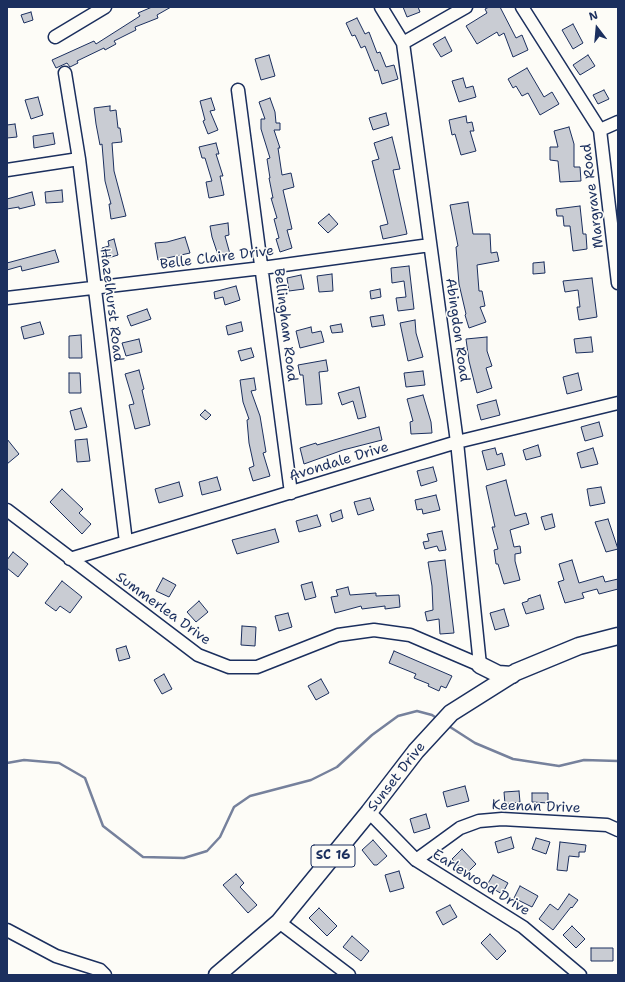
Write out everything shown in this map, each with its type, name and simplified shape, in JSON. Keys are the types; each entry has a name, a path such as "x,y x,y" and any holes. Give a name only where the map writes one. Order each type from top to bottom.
{"main road":[{"name":"Sunset Drive","path":"216,975 279,922 369,812 416,750 442,722 478,695 512,675 578,646 618,636"},
{"path":"480,664 498,674 512,675"},
{"path":"478,695 482,681 480,664"}],"street":[{"path":"55,37 105,7"},
{"name":"Abingdon Road","path":"381,7 403,43 457,442 480,664"},
{"path":"403,43 466,7"},
{"name":"Margrave Road","path":"522,7 600,130 618,283"},
{"name":"Hazelhurst Road","path":"64,72 79,159 126,542"},
{"name":"Bellingham Road","path":"238,90 291,492"},
{"path":"600,130 618,122"},
{"path":"7,170 79,159"},
{"name":"Belle Claire Drive","path":"7,298 262,268 430,245"},
{"name":"Avondale Drive","path":"70,559 457,442 618,403"},
{"name":"Summerlea Drive","path":"7,510 198,655 229,667 257,667 338,635 374,630 410,635 480,664"},
{"name":"Earlewood Drive","path":"369,812 416,860 523,927 580,975"},
{"name":"Keenan Drive","path":"416,860 460,828 479,821 502,818 607,825 618,830"},
{"path":"279,922 349,975"},
{"path":"7,930 56,956 100,970 105,975"}],"building":[{"path":"152,7 171,7 157,15 158,18 135,27 136,30 114,41 116,44 105,50 104,48 77,61 78,63 70,67 67,63 56,68 52,60 94,41 96,44 140,16 138,13"},
{"path":"403,7 418,7 420,12 407,17"},
{"path":"489,7 500,7 516,38 522,35 528,50 513,57 504,33 499,36 497,32 477,44 466,26 487,13 485,9"},
{"path":"31,12 33,20 24,23 21,15"},
{"path":"357,18 365,34 369,32 377,53 380,52 386,67 394,65 398,79 382,84 378,70 375,71 365,46 361,48 355,35 352,36 346,23"},
{"path":"573,24 583,43 573,49 562,30"},
{"path":"445,37 452,51 441,57 433,44"},
{"path":"269,55 275,76 261,80 255,59"},
{"path":"588,55 595,66 580,75 573,65"},
{"path":"527,68 544,97 552,92 559,104 540,115 528,93 522,96 516,86 513,88 508,79"},
{"path":"463,78 466,88 473,86 476,97 459,102 452,81"},
{"path":"604,90 609,99 598,104 593,95"},
{"path":"38,97 43,115 31,119 25,100"},
{"path":"211,98 215,110 210,111 218,130 208,134 203,121 205,120 200,101"},
{"path":"270,98 275,112 276,123 280,123 280,130 274,130 280,148 278,148 282,175 291,173 294,187 283,190 292,229 287,230 292,248 280,252 276,239 279,238 274,219 277,218 271,198 273,198 267,159 270,158 261,129 261,119 265,119 259,102"},
{"path":"110,106 110,111 116,110 118,128 120,128 122,142 112,143 114,171 126,216 111,219 109,204 111,204 105,181 102,144 100,145 94,108"},
{"path":"386,113 389,125 373,130 369,118"},
{"path":"466,116 467,123 472,122 474,131 470,131 476,151 461,155 455,134 452,135 449,120"},
{"path":"15,124 17,137 7,138 7,125"},
{"path":"569,127 574,144 574,167 580,167 581,181 560,182 558,161 550,160 550,147 558,147 554,131"},
{"path":"53,133 55,144 34,148 33,136"},
{"path":"392,137 400,169 393,170 407,234 383,239 380,226 388,224 372,161 379,159 374,143"},
{"path":"216,143 219,154 216,154 223,176 220,176 224,195 209,198 206,182 212,181 205,158 202,158 199,147"},
{"path":"62,190 63,202 46,203 45,192"},
{"path":"32,192 35,205 19,209 19,207 7,209 7,199"},
{"path":"468,202 473,234 490,234 491,253 497,252 499,261 477,265 479,291 482,291 485,306 480,307 486,322 469,328 459,284 456,247 458,246 450,205"},
{"path":"580,206 583,234 586,234 587,249 573,251 570,226 564,226 563,216 557,216 556,209"},
{"path":"329,214 338,224 328,233 318,223"},
{"path":"228,223 229,235 225,236 230,254 219,258 210,226"},
{"path":"185,237 190,253 158,260 155,243 167,242"},
{"path":"114,239 118,255 105,259 102,248 109,246 108,241"},
{"path":"55,250 59,262 22,271 21,266 7,270 7,263"},
{"path":"544,262 545,273 533,274 533,263"},
{"path":"409,266 414,309 398,311 396,298 406,297 404,281 392,283 391,268"},
{"path":"332,274 333,291 319,292 317,276"},
{"path":"301,275 304,289 289,291 287,278"},
{"path":"592,278 597,317 579,320 577,307 580,307 578,290 565,292 563,281"},
{"path":"236,286 240,300 225,305 223,297 215,299 214,292"},
{"path":"380,289 381,297 371,299 370,291"},
{"path":"147,309 151,319 131,326 127,316"},
{"path":"383,315 385,325 372,327 370,317"},
{"path":"415,320 416,333 423,357 408,361 400,323"},
{"path":"40,322 44,334 24,339 21,327"},
{"path":"241,322 243,331 228,335 226,326"},
{"path":"341,324 343,332 332,333 330,326"},
{"path":"311,327 312,333 321,331 324,342 300,348 296,331"},
{"path":"81,335 82,358 69,358 69,336"},
{"path":"487,337 487,351 492,366 486,368 492,388 477,393 469,361 466,339"},
{"path":"591,337 593,352 576,353 574,339"},
{"path":"139,339 142,352 126,356 122,343"},
{"path":"251,348 254,357 241,361 238,351"},
{"path":"326,360 328,371 319,372 322,404 306,405 303,375 300,375 298,365"},
{"path":"139,370 150,425 135,429 129,405 134,404 125,374"},
{"path":"423,371 425,385 406,387 404,373"},
{"path":"69,373 80,373 81,393 69,393"},
{"path":"578,373 582,390 567,394 563,377"},
{"path":"254,378 256,390 251,391 260,416 266,452 263,453 270,476 253,481 249,468 254,466 249,443 247,420 249,419 243,402 240,380"},
{"path":"359,387 366,417 358,419 353,401 342,405 338,393"},
{"path":"423,395 431,422 432,433 411,434 410,422 413,421 407,399"},
{"path":"496,400 500,415 481,420 477,405"},
{"path":"81,408 87,427 75,430 70,411"},
{"path":"205,410 211,415 206,420 200,415"},
{"path":"599,422 603,436 585,441 581,427"},
{"path":"379,427 382,440 343,450 304,464 300,448 316,443 317,445"},
{"path":"7,439 19,454 7,464"},
{"path":"87,439 90,461 77,462 75,440"},
{"path":"538,445 541,456 526,460 523,450"},
{"path":"495,448 497,455 502,453 505,465 487,470 482,451"},
{"path":"593,448 598,464 581,468 577,453"},
{"path":"433,467 437,481 421,486 417,471"},
{"path":"217,477 221,490 202,495 199,482"},
{"path":"506,480 515,516 526,513 529,524 510,530 514,547 520,546 521,553 515,554 515,561 520,580 504,584 498,564 496,564 494,550 498,549 492,527 495,527 486,486"},
{"path":"179,482 183,496 159,503 155,489"},
{"path":"601,487 605,503 590,506 587,489"},
{"path":"62,489 83,509 79,513 91,524 82,534 50,502"},
{"path":"436,495 440,510 423,514 422,509 417,510 415,500"},
{"path":"370,498 374,510 358,515 354,502"},
{"path":"341,510 343,518 332,522 330,514"},
{"path":"552,514 555,527 545,530 541,517"},
{"path":"317,515 321,526 299,532 296,521"},
{"path":"608,519 618,549 606,552 595,522"},
{"path":"275,529 279,542 237,554 232,540"},
{"path":"442,531 446,550 439,551 437,546 425,549 423,542 429,541 427,534"},
{"path":"13,552 28,564 18,577 7,568 7,560"},
{"path":"445,560 454,633 440,634 439,619 427,621 425,612 433,610 432,586 428,562"},
{"path":"572,560 579,583 603,576 605,582 618,579 618,589 599,594 597,589 582,593 584,598 565,603 558,582 564,580 559,564"},
{"path":"163,578 176,585 169,597 156,591"},
{"path":"62,581 82,597 70,613 60,606 56,611 45,603"},
{"path":"312,582 316,597 305,600 301,585"},
{"path":"348,587 350,595 376,593 376,596 399,595 400,607 385,609 385,606 362,609 361,606 335,613 331,597 338,596 336,590"},
{"path":"540,595 544,609 526,614 522,603 528,601 528,599"},
{"path":"199,601 208,612 196,622 187,612"},
{"path":"504,609 509,626 495,630 490,613"},
{"path":"288,613 292,627 279,631 275,616"},
{"path":"242,626 256,627 255,646 241,645"},
{"path":"126,646 130,658 119,661 116,649"},
{"path":"394,651 452,676 446,688 441,686 439,691 428,686 429,684 414,678 416,674 389,663"},
{"path":"164,674 172,689 162,694 154,680"},
{"path":"321,679 329,693 316,700 308,686"},
{"path":"465,786 469,801 447,807 443,792"},
{"path":"519,791 520,802 505,804 504,792"},
{"path":"532,793 548,793 548,803 532,802"},
{"path":"426,814 430,828 414,833 410,819"},
{"path":"511,837 514,848 498,853 495,842"},
{"path":"536,838 550,842 546,854 532,849"},
{"path":"373,840 387,856 377,865 374,865 362,850"},
{"path":"560,842 586,845 585,852 579,852 579,857 569,856 567,871 557,870"},
{"path":"462,849 476,864 466,874 452,859"},
{"path":"399,871 404,888 390,892 385,875"},
{"path":"236,874 244,883 240,887 257,905 248,913 223,885"},
{"path":"493,875 508,883 502,894 487,885"},
{"path":"520,886 538,896 532,907 514,898"},
{"path":"569,894 578,900 553,930 539,919 550,904 558,910"},
{"path":"450,905 457,917 443,925 436,912"},
{"path":"319,908 337,926 327,936 309,918"},
{"path":"572,926 585,939 576,948 563,935"},
{"path":"490,934 506,951 497,960 481,943"},
{"path":"352,936 369,951 361,961 343,947"},
{"path":"591,948 613,948 613,961 591,961"}],"waterway":[{"path":"7,763 24,760 59,763 85,778 103,826 143,857 184,858 207,851 220,837 234,807 250,796 311,780 337,767 372,735 398,716 417,711 432,715 438,719"},
{"path":"447,725 475,743 513,759 559,766 584,760 618,761"}]}
